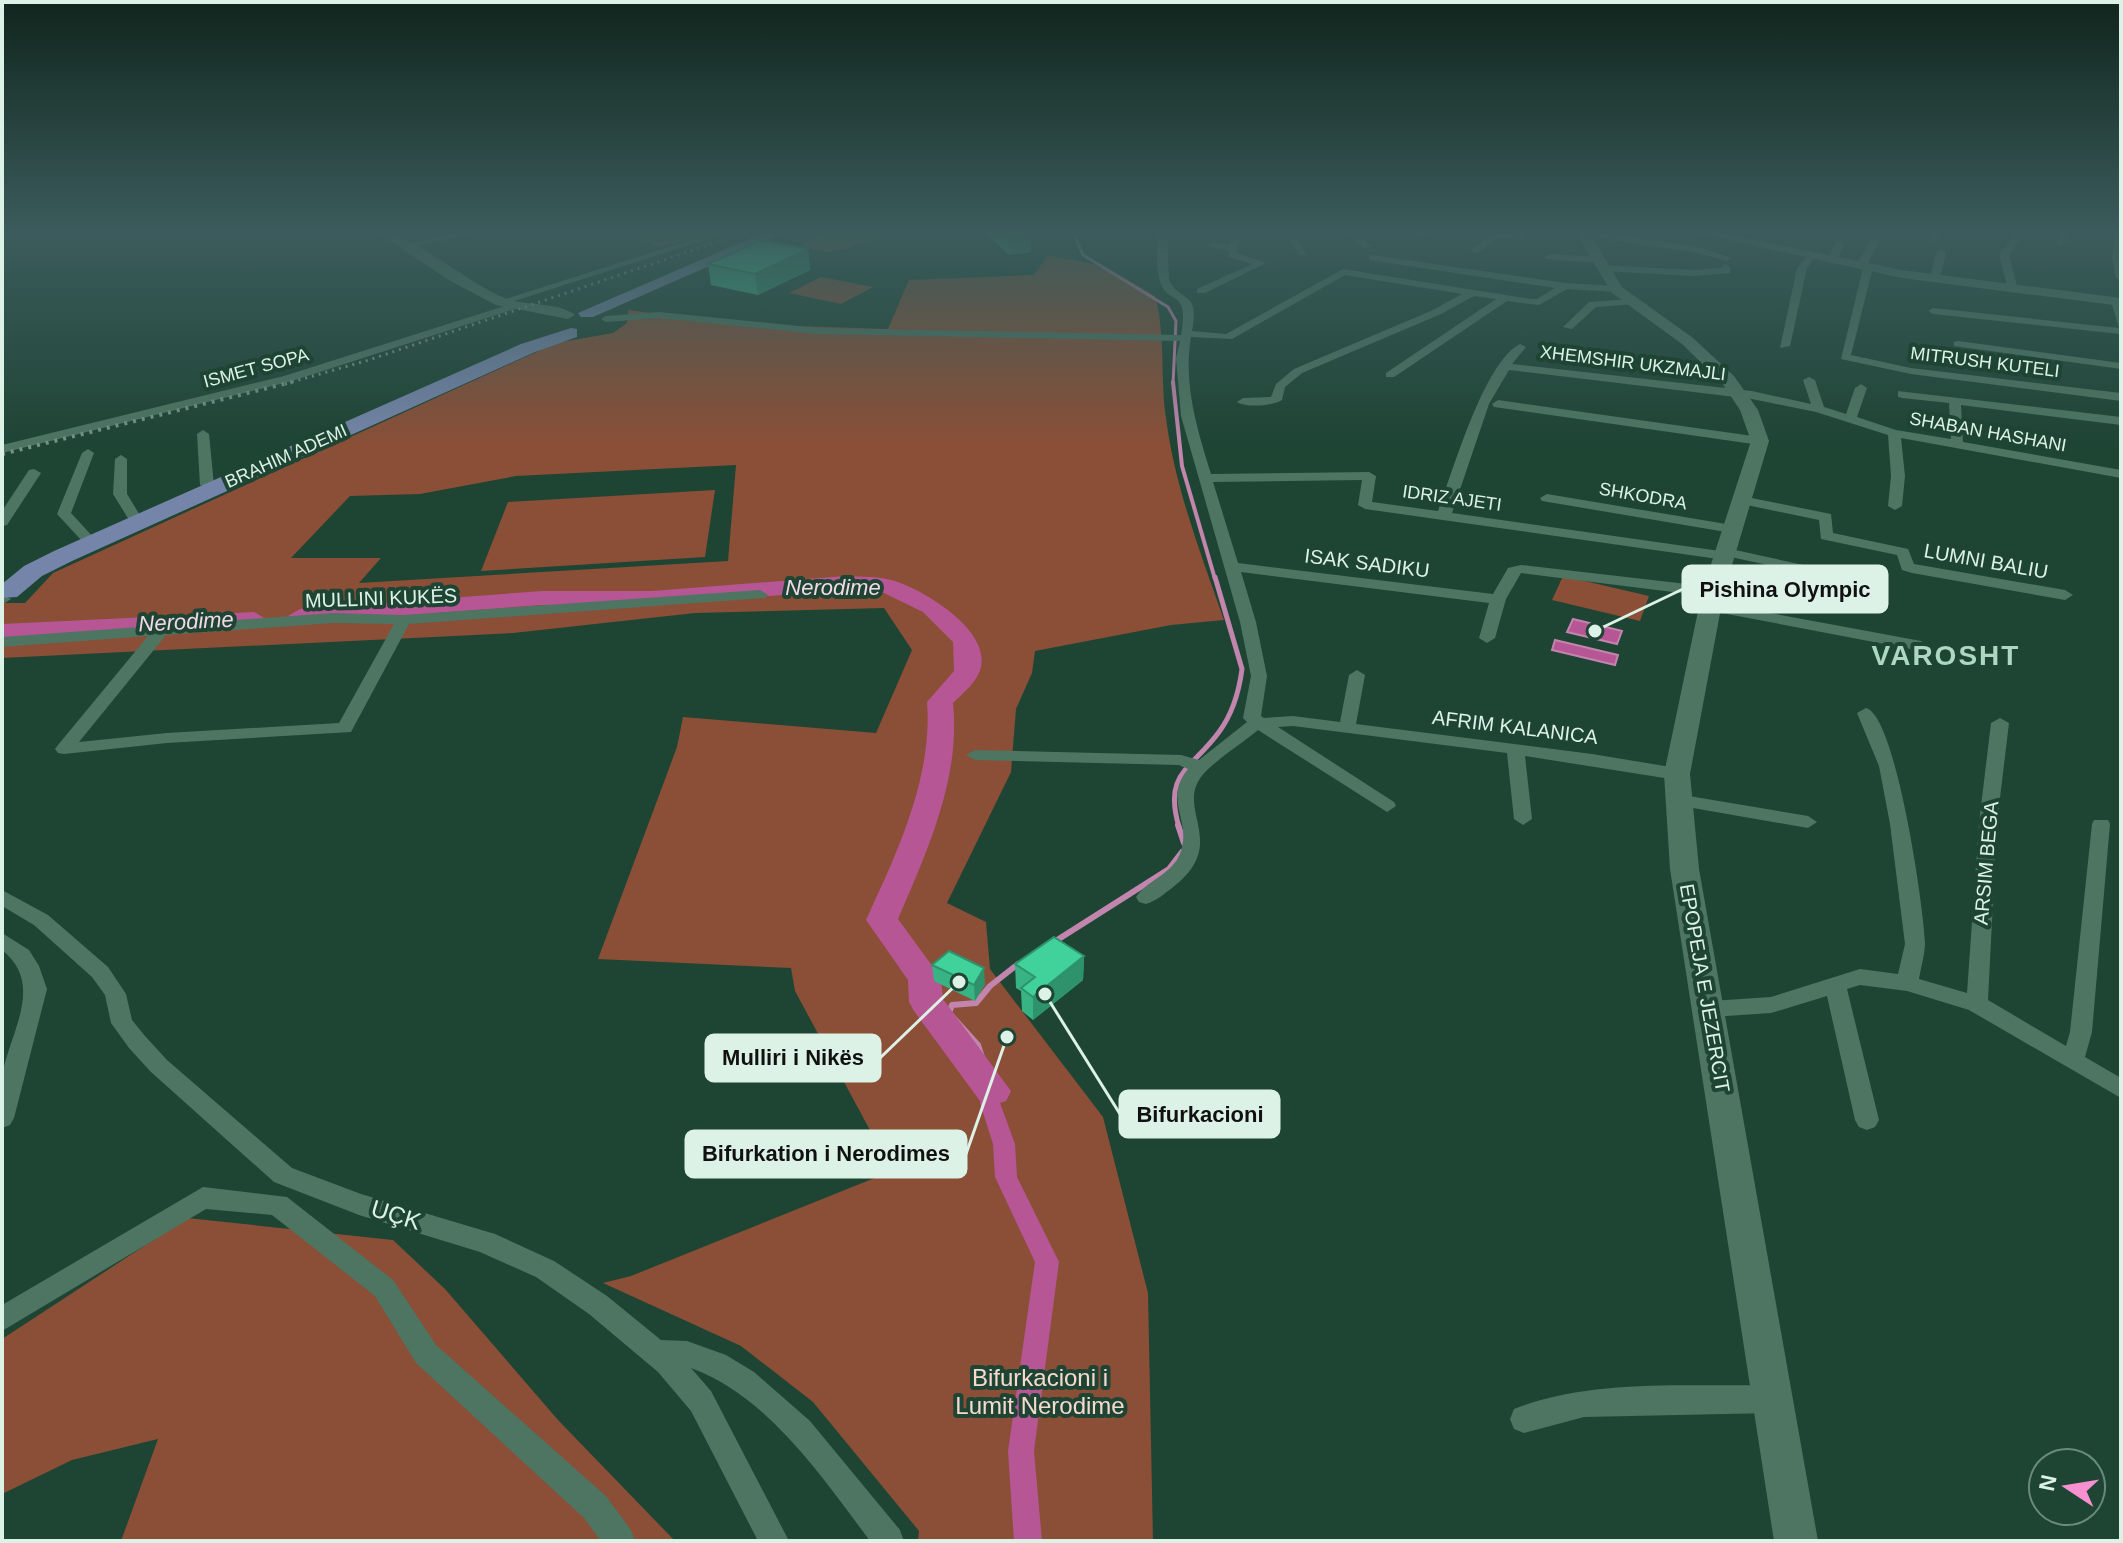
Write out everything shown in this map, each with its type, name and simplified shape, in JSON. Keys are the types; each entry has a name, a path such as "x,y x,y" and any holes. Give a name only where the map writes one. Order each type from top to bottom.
{"main road":[{"name":"BRAHIM ADEMI","path":"3,591 87,538 534,339 561,321 607,302"},
{"name":"BRAHIM ADEMI","path":"3,591 54,560 528,348 561,321 599,328 606,318 630,302"},
{"path":"1639,302 1678,333 1735,393 1750,414 1760,441"},
{"path":"561,321 606,318"},
{"name":"EPOPEJA E JEZERCIT","path":"1760,441 1712,599 1677,787 1685,873 1711,1009 1796,1541"}],"street":[{"path":"504,302 561,321"},
{"name":"ISMET SOPA","path":"2,449 288,379 514,302"},
{"path":"1186,302 1190,314 1181,337 1187,416 1232,567 1259,676 1252,718 1255,724 1387,806"},
{"path":"606,318 659,315 846,332 1228,337 1290,302"},
{"path":"1243,402 1276,400 1280,386 1298,371 1455,302"},
{"path":"1390,375 1499,302"},
{"path":"1568,327 1595,302"},
{"path":"1784,346 1794,302"},
{"name":"MITRUSH KUTELI","path":"1857,302 1845,357 1911,371 2121,397"},
{"path":"1933,311 2121,329 2119,302"},
{"path":"1958,344 2121,366"},
{"name":"XHEMSHIR UKZMAJLI","path":"1520,347 1504,366 1735,393"},
{"path":"1444,515 1483,404 1503,370"},
{"path":"1809,380 1819,409"},
{"path":"1850,419 1861,388"},
{"name":"SHABAN HASHANI","path":"1735,393 1819,409 1894,433 2121,474"},
{"path":"1902,394 2121,421"},
{"path":"1955,402 1957,442"},
{"path":"1498,404 1760,441"},
{"path":"1894,433 1898,476 1895,506"},
{"name":"BRAHIM ADEMI","path":"203,434 207,485"},
{"path":"87,538 64,514 88,453"},
{"path":"121,459 120,494 134,517"},
{"path":"2,522 34,473"},
{"name":"IDRIZ AJETI","path":"1205,478 1369,476 1365,505 1728,546"},
{"name":"SHKODRA","path":"1547,498 1728,546"},
{"name":"LUMNI BALIU","path":"1742,500 1826,517 1826,536 1903,552 1907,567 1917,570 2065,595"},
{"path":"1728,546 1854,580"},
{"name":"ISAK SADIKU","path":"1232,567 1498,599"},
{"path":"1487,638 1498,599 1513,571 1521,569 1712,599 1921,646"},
{"name":"MULLINI KUKËS","path":"2,642 333,618 404,620 760,595"},
{"path":"161,631 64,749 167,738 345,728 404,620"},
{"path":"1347,728 1357,675"},
{"path":"1866,713 1888,766 1899,824 1915,944 1907,983"},
{"name":"AFRIM KALANICA","path":"1255,724 1293,721 1515,749 1808,822"},
{"name":"ARSIM BEGA","path":"1977,1004 1988,823 2000,723"},
{"path":"975,755 1191,764 1255,724"},
{"path":"1515,749 1523,819"},
{"path":"1146,897 1175,879 1189,859 1195,840 1186,800 1191,764"},
{"path":"2073,1061 2081,1032 2101,824"},
{"name":"UÇK","path":"2,897 41,920 100,972 115,994 122,1023 144,1050 283,1175 359,1204 486,1242 545,1269 598,1305 656,1353 701,1401 774,1541"},
{"path":"2,940 21,951 32,970 36,989 2,1118"},
{"path":"1711,1009 1771,1005 1860,977 1907,983 1977,1004 2121,1089"},
{"path":"1835,985 1867,1120"},
{"path":"2,1319 203,1198 278,1205 384,1288 426,1354 595,1507 620,1541"},
{"path":"656,1353 688,1354 743,1380 776,1408 841,1478 889,1541"},
{"path":"1524,1419 1584,1403 1772,1399"}],"green space":[{"name":"Bifurkacioni i Lumit Nerodime","path":"900,302 1156,302 1161,326 1164,403 1170,444 1190,520 1224,620 1171,625 1035,651 1032,673 1016,709 1011,772 947,903 986,922 990,969 1103,1117 1148,1293 1153,1541 918,1541 919,1531 813,1402 741,1346 603,1283 631,1276 892,1171 795,991 791,968 598,959 677,747 683,717 876,733 912,650 884,608 695,613 513,633 2,658 2,603 25,603 53,573 556,343 613,333 627,323 628,310 733,324 888,329","holes":["736,465 728,561 359,583 381,558 291,558 350,496 420,494 516,476"]},
{"path":"715,490 705,557 481,571 508,502"},
{"path":"1563,576 1649,596 1640,621 1552,600"},
{"path":"187,1218 393,1240 445,1289 558,1420 675,1541 121,1541 158,1439 72,1460 2,1494 2,1339"}],"shaded area":[{"path":"1573,619 1622,631 1617,644 1567,632"},
{"path":"1555,640 1618,655 1615,665 1552,650"}],"building":[{"path":"1054,937 1084,956 1033,997 1021,988 1035,977 1015,964"},
{"path":"949,951 984,968 974,985 932,965"}],"waterway":[{"path":"1160,302 1168,307 1176,321 1173,383"},
{"path":"1173,383 1182,466 1215,579"},
{"path":"1179,827 1175,809 1177,783 1224,725 1235,702 1242,669 1215,577"},
{"name":"Nerodime","path":"300,616 542,598 652,598 845,583 889,586 931,607 965,640 969,654 967,673 940,702 943,736 931,786 913,850 882,920 924,978 926,1002 993,1091"},
{"name":"Nerodime","path":"2,631 254,619"},
{"path":"1178,825 1184,843"},
{"path":"1054,942 1169,869 1182,852"},
{"path":"993,1091 978,1045 949,1013 952,1005 976,1003 990,986 1018,964"},
{"name":"Nerodime","path":"993,1091 990,1103 1004,1144 1006,1177 1047,1262 1021,1451 1028,1541"}],"railway":[{"path":"292,382 369,360 540,302"},
{"path":"2,454 292,382"},
{"path":"285,384 292,382"}],"place":[{"name":"Pishina Olympic","path":"1595,631"},
{"name":"Mulliri i Nikës","path":"959,982"},
{"name":"Bifurkacioni","path":"1045,994"},
{"name":"Bifurkation i Nerodimes","path":"1007,1037"}],"district":[{"name":"VAROSHT","path":"1946,655"}]}
